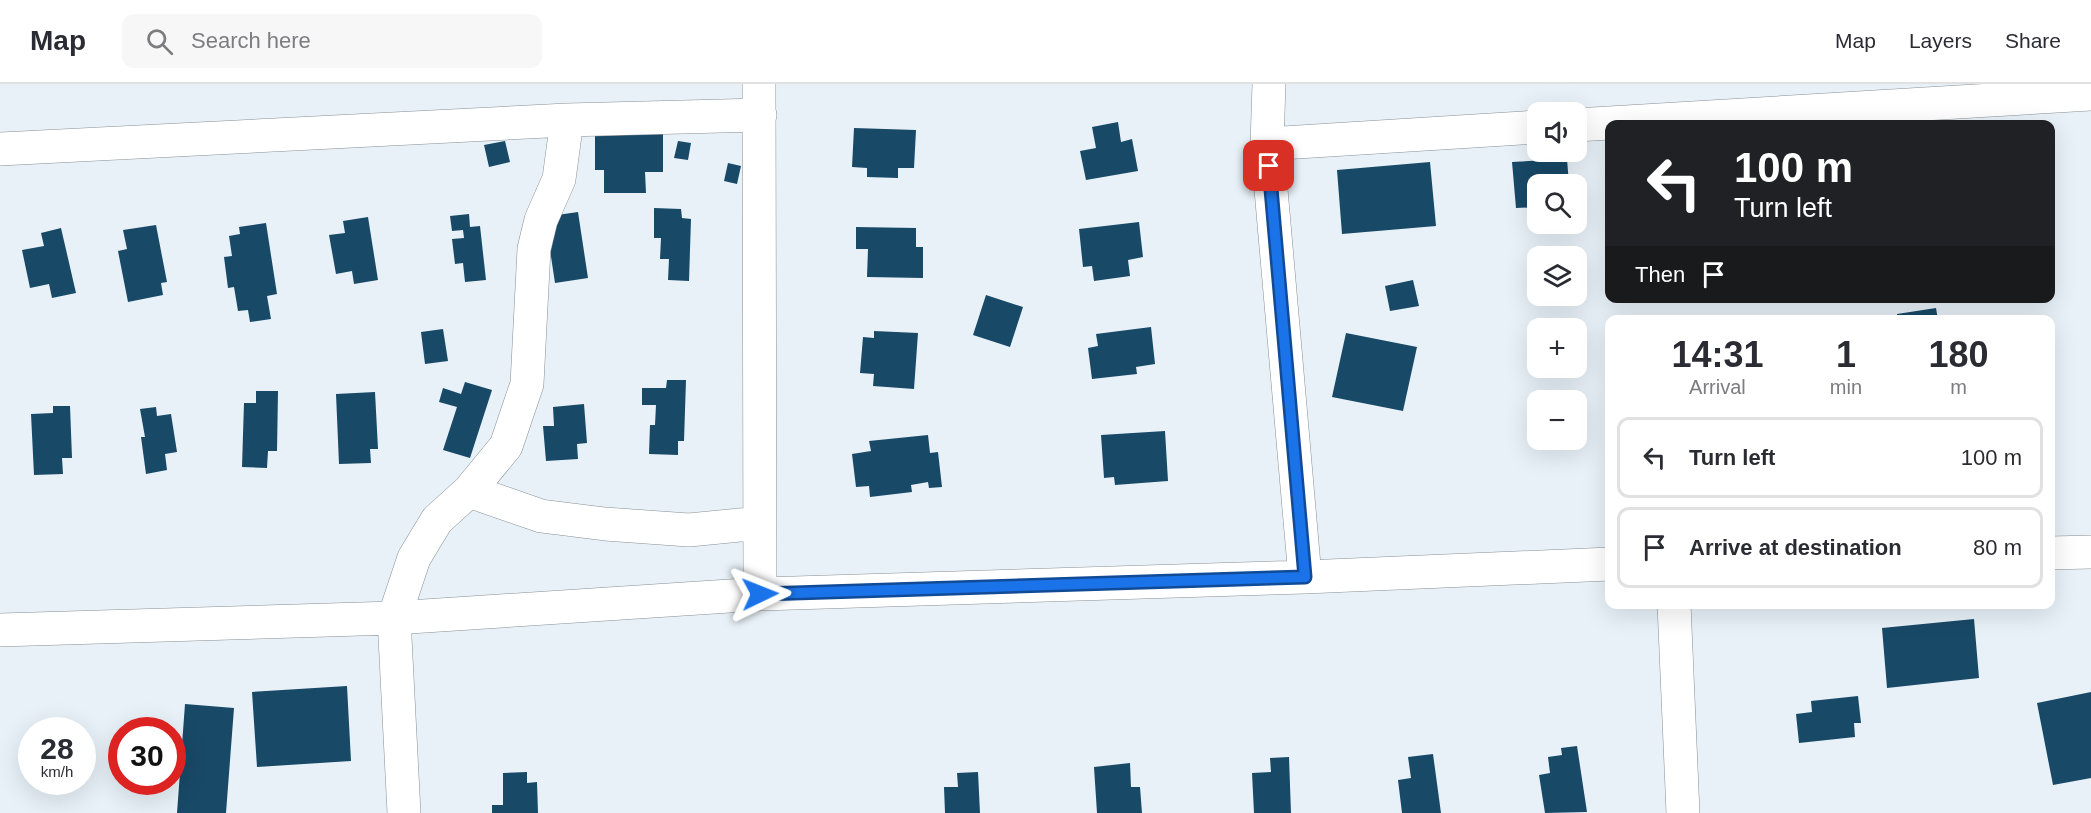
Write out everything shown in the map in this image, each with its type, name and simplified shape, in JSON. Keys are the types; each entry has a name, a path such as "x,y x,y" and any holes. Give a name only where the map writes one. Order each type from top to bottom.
{"street":[{"path":"1269,84 1267,144 1305,577"},
{"path":"1659,120 2091,94"},
{"path":"0,149 567,120 760,99 760,594"},
{"path":"404,813 394,618 414,558 437,520 469,491 506,446 527,384 534,249 541,219 560,179 567,120"},
{"path":"1587,124 1605,123"},
{"path":"1267,144 1527,128"},
{"path":"469,491 541,516 606,524 689,530 760,523"},
{"path":"2055,553 2091,552"},
{"path":"0,630 394,618 760,594 1305,577 1605,564"},
{"path":"1674,609 1683,813"}],"building":[{"path":"1118,122 1121,142 1132,139 1138,171 1086,180 1080,151 1096,148 1092,127"},
{"path":"854,128 916,130 914,168 898,168 898,178 867,177 867,168 852,167"},
{"path":"595,131 663,131 663,172 645,172 646,193 604,193 604,170 595,170"},
{"path":"505,141 510,162 489,167 484,145"},
{"path":"678,141 691,143 688,160 674,158"},
{"path":"1430,162 1436,226 1342,234 1337,170"},
{"path":"1512,162 1567,162 1568,174 1527,174 1527,208 1516,208"},
{"path":"728,163 741,166 737,184 724,181"},
{"path":"654,208 681,209 682,218 691,219 689,281 668,280 669,259 660,259 661,238 654,238"},
{"path":"578,212 588,278 555,283 547,230 550,216"},
{"path":"469,214 470,227 480,226 486,280 465,282 463,263 455,264 452,239 464,238 463,230 452,231 450,216"},
{"path":"368,217 378,280 354,284 352,271 336,274 329,235 345,233 343,221"},
{"path":"1139,222 1143,257 1128,260 1130,276 1094,281 1092,266 1083,267 1079,229"},
{"path":"266,223 277,294 267,296 271,319 250,322 248,310 238,311 234,287 228,288 224,257 232,256 229,236 240,234 239,227"},
{"path":"156,225 167,282 161,283 163,295 128,302 118,251 127,249 123,230"},
{"path":"856,227 916,228 916,247 923,247 923,278 867,277 868,249 856,249"},
{"path":"61,228 76,293 52,298 49,284 30,288 22,250 44,246 41,233"},
{"path":"1413,280 1419,306 1390,311 1385,286"},
{"path":"986,295 1023,307 1010,347 973,335"},
{"path":"1936,308 1937,315 1897,315"},
{"path":"1151,327 1155,364 1136,367 1137,374 1092,379 1088,348 1098,346 1096,334"},
{"path":"443,329 448,361 425,364 421,332"},
{"path":"874,331 918,333 914,389 873,386 874,374 860,373 863,337 874,338"},
{"path":"1346,333 1417,347 1403,411 1332,397"},
{"path":"667,380 686,380 684,441 678,441 678,455 649,454 650,425 655,425 656,405 642,405 642,388 666,388"},
{"path":"465,382 492,390 470,458 443,450 457,407 439,402 443,388 461,394"},
{"path":"256,391 278,391 277,451 268,451 267,468 242,467 244,403 256,403"},
{"path":"375,392 378,449 370,449 371,463 339,464 336,394"},
{"path":"584,404 587,443 577,444 578,459 546,461 543,426 554,426 553,407"},
{"path":"53,406 70,406 72,458 62,458 63,474 34,475 31,414 53,413"},
{"path":"156,407 157,416 171,414 177,452 165,454 167,470 146,474 141,437 145,437 140,409"},
{"path":"1165,431 1168,481 1115,485 1114,477 1104,478 1101,435"},
{"path":"928,435 930,453 938,452 942,487 929,488 928,482 911,485 912,492 870,497 869,486 856,487 852,454 871,451 869,441"},
{"path":"1974,619 1979,678 1887,688 1882,628"},
{"path":"347,686 351,761 257,767 252,692"},
{"path":"2091,692 2091,778 2053,785 2037,703"},
{"path":"1858,696 1861,723 1854,723 1855,737 1799,743 1796,714 1812,712 1811,701"},
{"path":"185,704 234,708 226,813 177,813 178,795 186,795 186,717 184,717"},
{"path":"1577,746 1587,812 1545,813 1539,775 1550,773 1548,757 1562,755 1561,748"},
{"path":"1433,754 1441,813 1402,813 1398,780 1411,778 1408,757"},
{"path":"1289,757 1291,813 1254,813 1252,773 1271,772 1270,758"},
{"path":"1130,763 1131,787 1140,787 1142,813 1097,813 1094,767"},
{"path":"527,772 527,783 537,782 538,813 492,813 492,805 503,805 503,773"},
{"path":"978,772 980,813 945,813 944,787 958,787 957,773"}],"route":[{"path":"760,594 1305,577 1269,166"}]}
